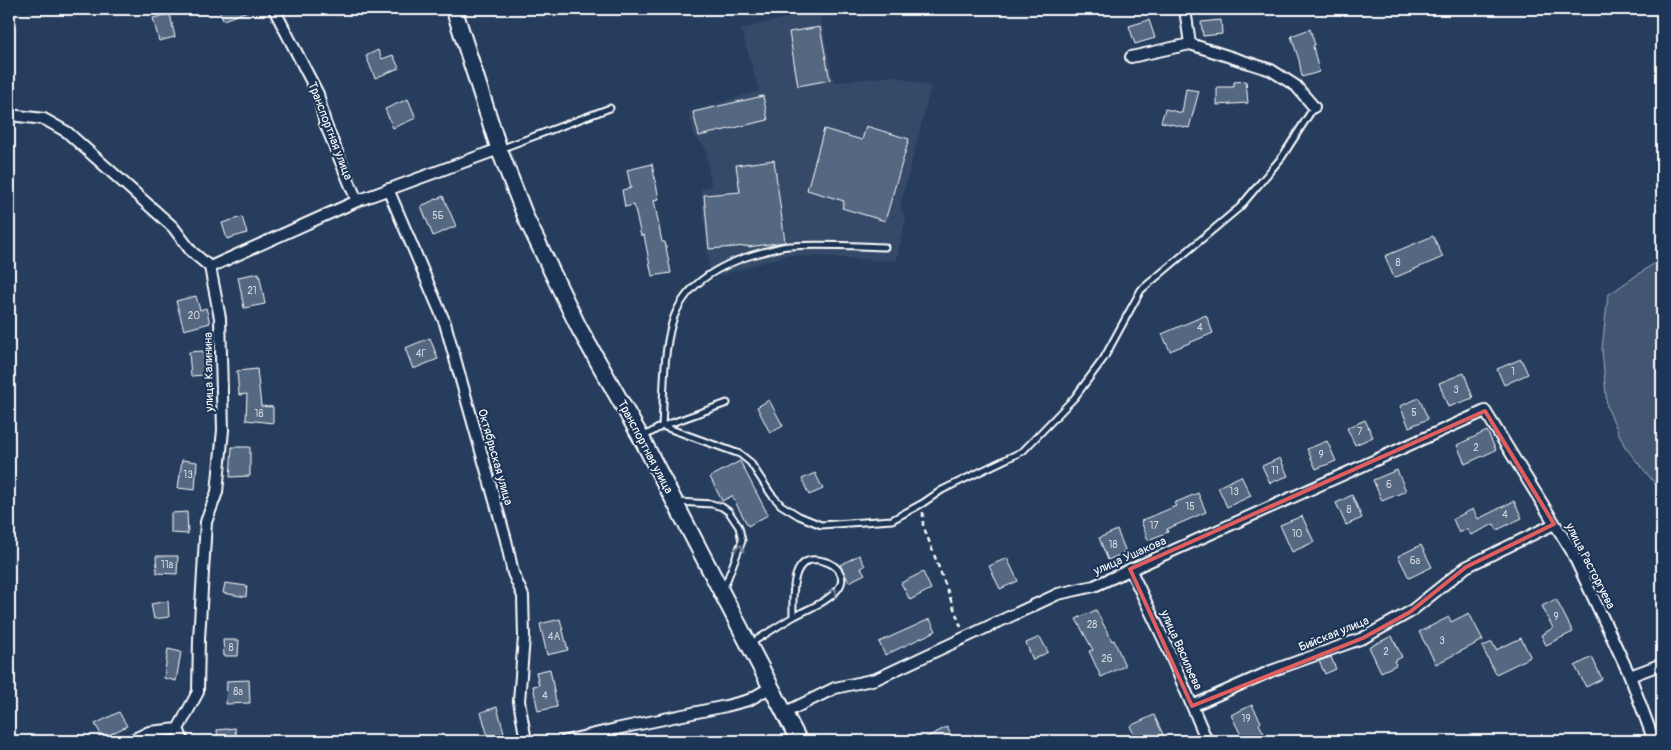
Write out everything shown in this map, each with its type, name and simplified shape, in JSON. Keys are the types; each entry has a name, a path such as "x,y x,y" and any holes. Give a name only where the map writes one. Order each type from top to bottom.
{"main road":[{"name":"Транспортная улица","path":"454,9 499,149 526,218 575,319 641,438 799,741"}],"street":[{"name":"Транспортная улица","path":"274,9 318,94 325,123 357,201"},
{"path":"1185,9 1190,44"},
{"path":"1131,57 1190,44 1272,70 1296,86 1314,107"},
{"path":"9,115 44,119 67,132 173,227 192,251 210,267 357,201 499,149"},
{"name":"Октябрьская улица","path":"388,189 445,323 506,540 513,573 523,596 524,637 519,701 526,741"},
{"name":"улица Калинина","path":"178,729 198,692 206,522 217,492 223,430 220,318 210,267"},
{"name":"улица Расторгуева","path":"1485,412 1571,550 1630,676 1654,741"},
{"name":"улица Ушакова","path":"784,713 835,688 876,679 1058,594 1094,586 1485,412"},
{"name":"Бийская улица","path":"1192,706 1271,671 1363,638 1410,612 1466,567 1554,524"},
{"name":"улица Васильева","path":"1130,569 1165,642 1207,741"},
{"path":"1630,676 1662,664"},
{"path":"566,741 726,706 748,700 771,688"},
{"path":"130,741 149,732 178,729 183,741"}],"lane":[{"path":"662,426 740,454 750,462 771,494 781,505 799,516 821,525 892,520 942,490 1023,451 1075,397 1098,366 1140,290 1240,207 1282,157 1314,107"},
{"path":"499,149 610,108"},
{"path":"662,426 665,368 672,324 681,302 699,282 717,269 744,257 788,246 885,247"},
{"path":"641,438 662,426 727,403"},
{"path":"674,502 712,504 722,507 729,512 739,527 742,541 739,553 722,594"},
{"path":"748,645 830,596 841,584 842,576 838,570 824,561 814,560 804,564 796,573 793,585 793,617"}],"path":[{"path":"923,503 923,525 965,636"}],"highlighted area":[{"path":"1485,411 1554,524 1466,567 1410,612 1363,638 1192,706 1130,569"}],"shaded area":[{"path":"819,10 834,82 896,76 931,87 900,207 906,218 896,261 787,255 719,276 709,268 701,189 711,185 705,147 694,136 689,112 759,91 741,29"},
{"path":"1662,258 1662,492 1625,447 1607,407 1602,349 1608,295"}],"building":[{"path":"219,9 251,9 251,10 223,20"},
{"path":"170,14 175,37 159,41 153,18"},
{"path":"1149,20 1155,38 1135,44 1129,26"},
{"path":"1221,20 1222,34 1203,36 1201,22"},
{"path":"820,27 830,80 798,86 789,32"},
{"path":"1310,29 1315,45 1313,46 1319,72 1302,77 1299,60 1291,36"},
{"path":"378,50 382,59 393,55 399,68 375,78 366,56"},
{"path":"1246,81 1248,103 1217,105 1217,87 1234,87 1234,82"},
{"path":"1186,89 1199,91 1189,128 1161,122 1165,109 1182,113"},
{"path":"763,96 768,120 699,136 693,112"},
{"path":"408,99 416,118 393,128 385,109"},
{"path":"866,126 909,139 885,221 842,208 844,201 807,190 824,129 862,140"},
{"path":"774,160 785,242 748,247 709,249 704,195 740,192 736,165"},
{"path":"652,164 659,199 654,200 662,242 665,242 671,273 652,276 644,235 641,236 634,205 625,207 622,190 631,188 627,170"},
{"path":"443,196 456,226 433,236 421,206"},
{"path":"242,217 247,233 227,239 222,223"},
{"path":"1433,236 1443,257 1394,278 1385,256"},
{"path":"259,273 265,304 244,308 238,277"},
{"path":"196,296 200,310 206,308 210,323 184,330 176,301"},
{"path":"1206,315 1213,333 1170,351 1162,334"},
{"path":"430,338 438,359 413,369 405,348"},
{"path":"203,351 205,375 191,376 189,352"},
{"path":"1521,359 1528,374 1504,385 1497,369"},
{"path":"257,369 261,406 273,407 273,423 246,420 247,394 239,395 237,371"},
{"path":"1464,373 1473,398 1448,407 1439,383"},
{"path":"1419,398 1428,419 1409,427 1400,406"},
{"path":"769,400 783,426 770,433 757,407"},
{"path":"1365,420 1373,437 1355,445 1347,428"},
{"path":"1487,431 1496,450 1465,464 1457,445"},
{"path":"1327,441 1336,461 1316,469 1307,449"},
{"path":"232,447 250,447 250,476 230,477"},
{"path":"1280,458 1288,476 1270,483 1262,466"},
{"path":"182,460 197,462 195,490 178,488"},
{"path":"740,461 768,515 748,526 732,496 722,501 710,477"},
{"path":"1397,470 1406,491 1382,501 1373,480"},
{"path":"815,473 823,489 809,495 802,479"},
{"path":"1241,476 1251,496 1227,507 1218,487"},
{"path":"1198,493 1206,512 1167,529 1168,532 1148,540 1141,521 1176,506 1174,503"},
{"path":"1352,495 1362,518 1346,525 1336,503"},
{"path":"1514,501 1522,518 1497,530 1494,524 1471,535 1467,529 1459,533 1453,519 1473,509 1478,519"},
{"path":"187,512 188,534 171,533 171,513"},
{"path":"1302,516 1314,542 1292,552 1280,525"},
{"path":"1117,530 1126,552 1108,560 1099,538"},
{"path":"1421,545 1432,567 1409,578 1398,556"},
{"path":"859,555 865,566 861,568 865,574 849,582 840,565"},
{"path":"156,556 178,556 177,574 157,573"},
{"path":"1007,558 1018,581 1000,589 989,566"},
{"path":"923,572 931,589 910,600 901,583"},
{"path":"225,583 247,586 246,597 223,593"},
{"path":"1556,599 1573,632 1546,645 1541,635 1553,628 1542,606"},
{"path":"168,601 169,617 154,619 151,604"},
{"path":"1096,610 1112,641 1114,640 1125,666 1101,677 1089,651 1093,650 1076,619"},
{"path":"1469,613 1483,640 1436,664 1419,632 1449,617 1451,622"},
{"path":"560,619 568,650 547,655 540,624"},
{"path":"930,619 936,631 885,655 879,642"},
{"path":"1392,636 1402,657 1394,661 1396,665 1381,672 1369,647"},
{"path":"1040,637 1048,652 1033,660 1026,643"},
{"path":"1521,638 1530,656 1529,658 1496,674 1482,647 1492,642 1496,650"},
{"path":"223,640 239,640 238,656 224,656"},
{"path":"168,649 181,652 176,681 164,678"},
{"path":"1331,657 1336,669 1325,674 1319,661"},
{"path":"1592,657 1602,679 1586,687 1575,666"},
{"path":"550,669 557,707 538,711 533,686 539,685 536,672"},
{"path":"249,680 250,703 226,704 227,681"},
{"path":"1252,705 1268,741 1244,741 1231,715"},
{"path":"497,707 505,736 489,740 481,712"},
{"path":"119,712 127,726 103,738 95,724"},
{"path":"1154,715 1166,741 1137,741 1130,726"},
{"path":"947,727 954,741 919,741"},
{"path":"235,728 236,741 218,741 217,730"}]}
